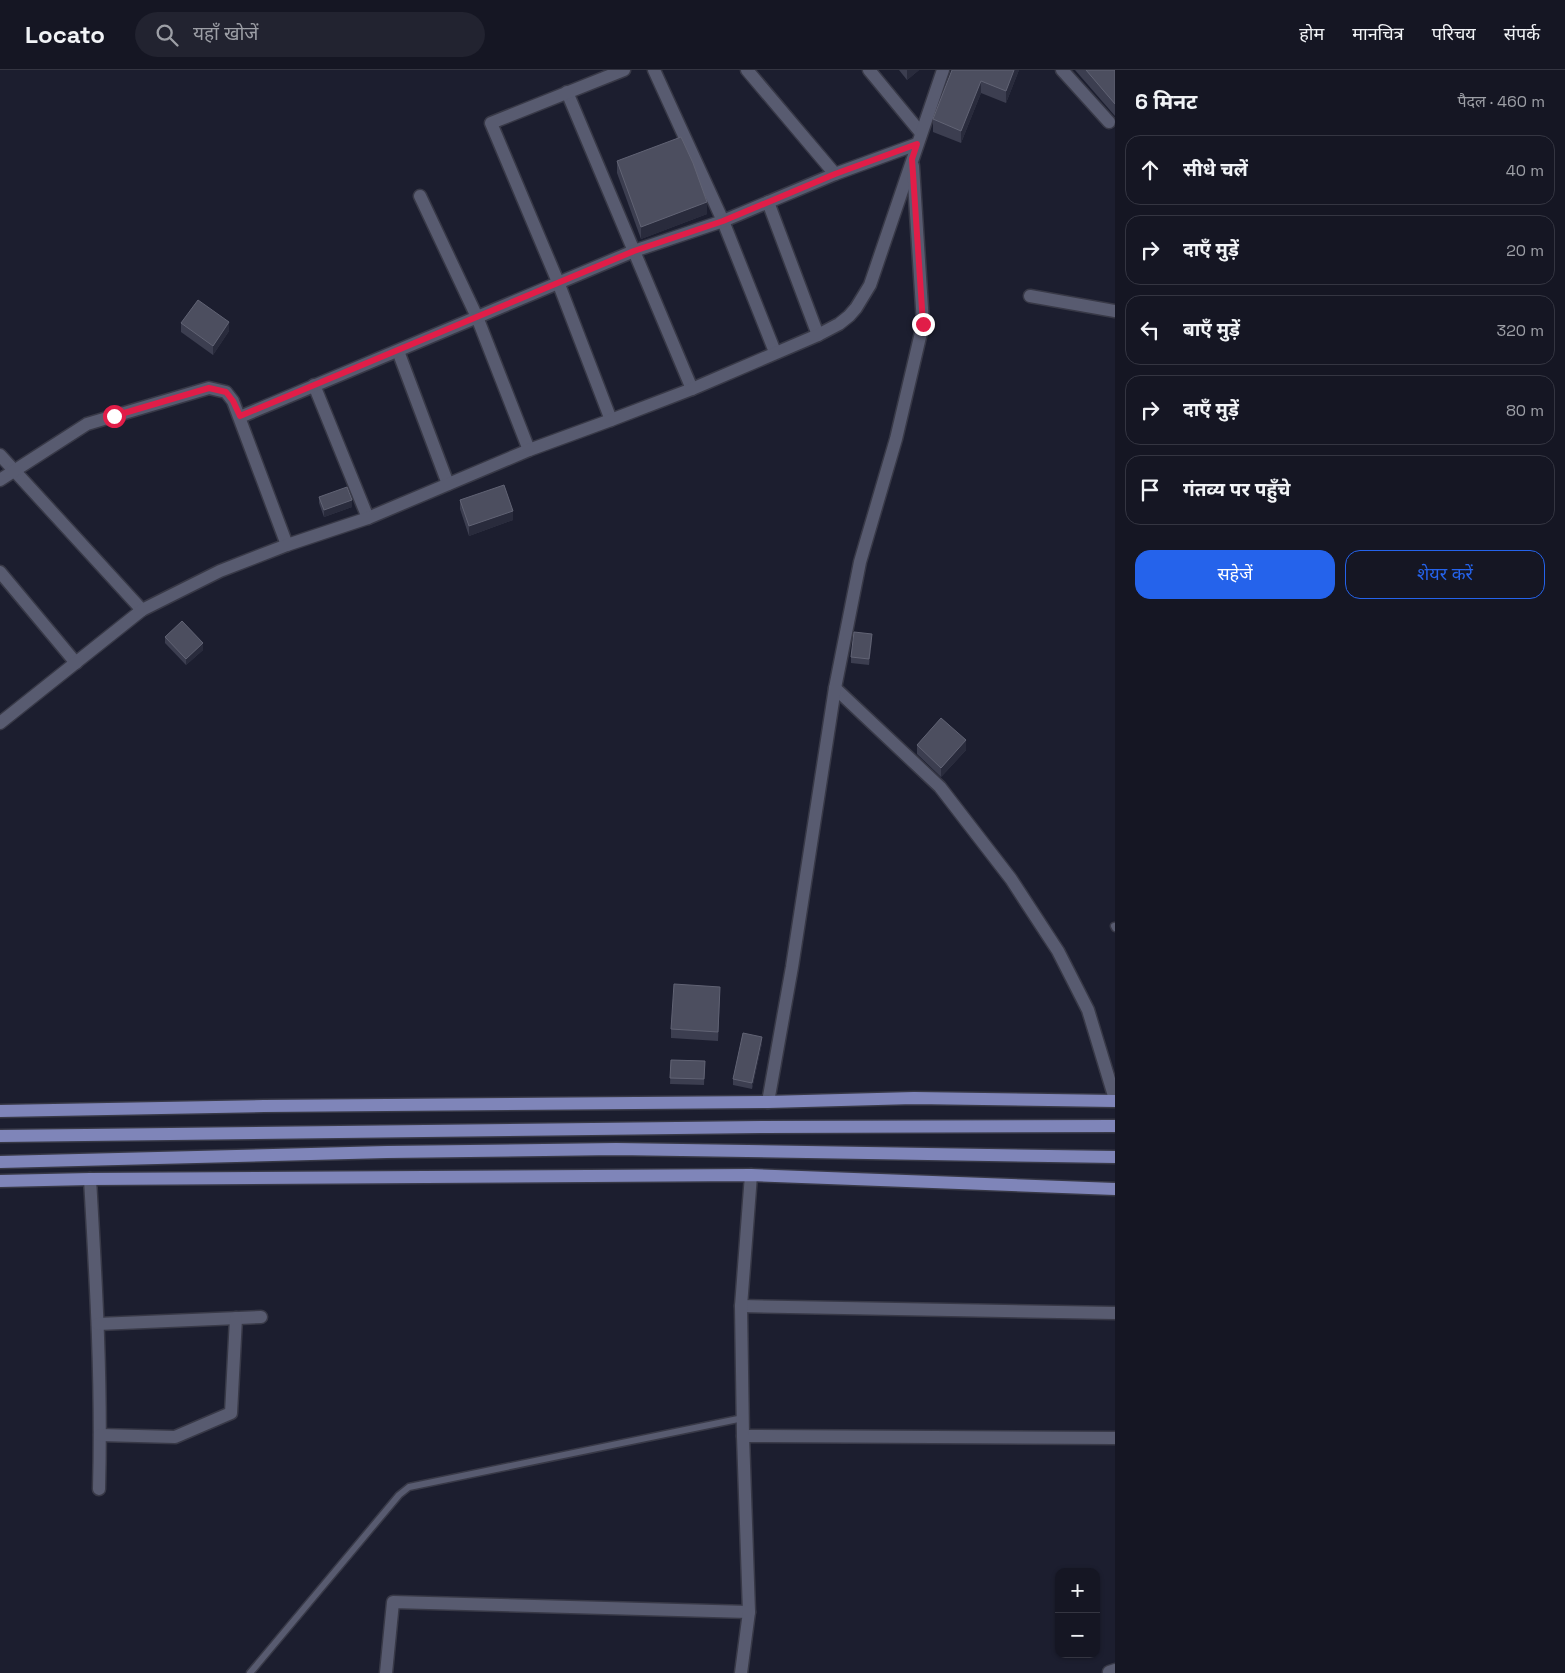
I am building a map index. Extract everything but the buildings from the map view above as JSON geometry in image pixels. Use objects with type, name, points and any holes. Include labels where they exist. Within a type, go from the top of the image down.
[{"type":"main road","points":[[0,1111],[264,1106],[768,1102],[914,1098],[1115,1100]]},
{"type":"main road","points":[[0,1136],[610,1128],[1115,1126]]},
{"type":"main road","points":[[0,1162],[387,1152],[616,1150],[1115,1156]]},
{"type":"main road","points":[[0,1181],[751,1175],[1115,1189]]},
{"type":"street","points":[[611,420],[558,282],[491,123],[624,70]]},
{"type":"street","points":[[654,70],[723,221],[775,352]]},
{"type":"street","points":[[748,70],[835,174]]},
{"type":"street","points":[[869,70],[919,138]]},
{"type":"street","points":[[2,718],[76,663],[142,610],[220,571],[286,545],[368,518],[528,450],[692,389],[818,335],[839,324],[849,316],[864,297],[870,285],[943,70]]},
{"type":"street","points":[[1062,70],[1109,122]]},
{"type":"street","points":[[567,92],[692,389]]},
{"type":"street","points":[[240,416],[558,282],[634,251],[723,221],[919,138]]},
{"type":"street","points":[[768,1102],[792,967],[835,688],[860,562],[896,439],[923,324],[912,159]]},
{"type":"street","points":[[420,196],[477,317],[528,450]]},
{"type":"street","points":[[768,202],[818,335]]},
{"type":"street","points":[[1030,296],[1115,311]]},
{"type":"street","points":[[398,351],[448,484]]},
{"type":"street","points":[[314,385],[368,518]]},
{"type":"street","points":[[0,480],[87,424],[209,388],[226,392],[233,401],[286,545]]},
{"type":"street","points":[[0,455],[142,610]]},
{"type":"street","points":[[0,572],[76,663]]},
{"type":"street","points":[[835,688],[940,787],[1011,880],[1058,951],[1088,1010],[1115,1100]]},
{"type":"street","points":[[741,1673],[749,1612],[741,1306],[751,1175]]},
{"type":"street","points":[[90,1179],[98,1324],[99,1489]]},
{"type":"street","points":[[741,1306],[1115,1313]]},
{"type":"street","points":[[98,1324],[261,1317]]},
{"type":"street","points":[[100,1435],[175,1437],[231,1414],[236,1318]]},
{"type":"street","points":[[743,1436],[1115,1438]]},
{"type":"street","points":[[386,1673],[393,1602],[749,1612]]},
{"type":"lane","points":[[250,1673],[399,1495],[409,1487],[743,1418]]},
{"type":"route","points":[[114,416],[209,388],[226,392],[233,401],[240,416],[634,251],[723,221],[835,174],[917,144],[912,159],[923,324]]}]
